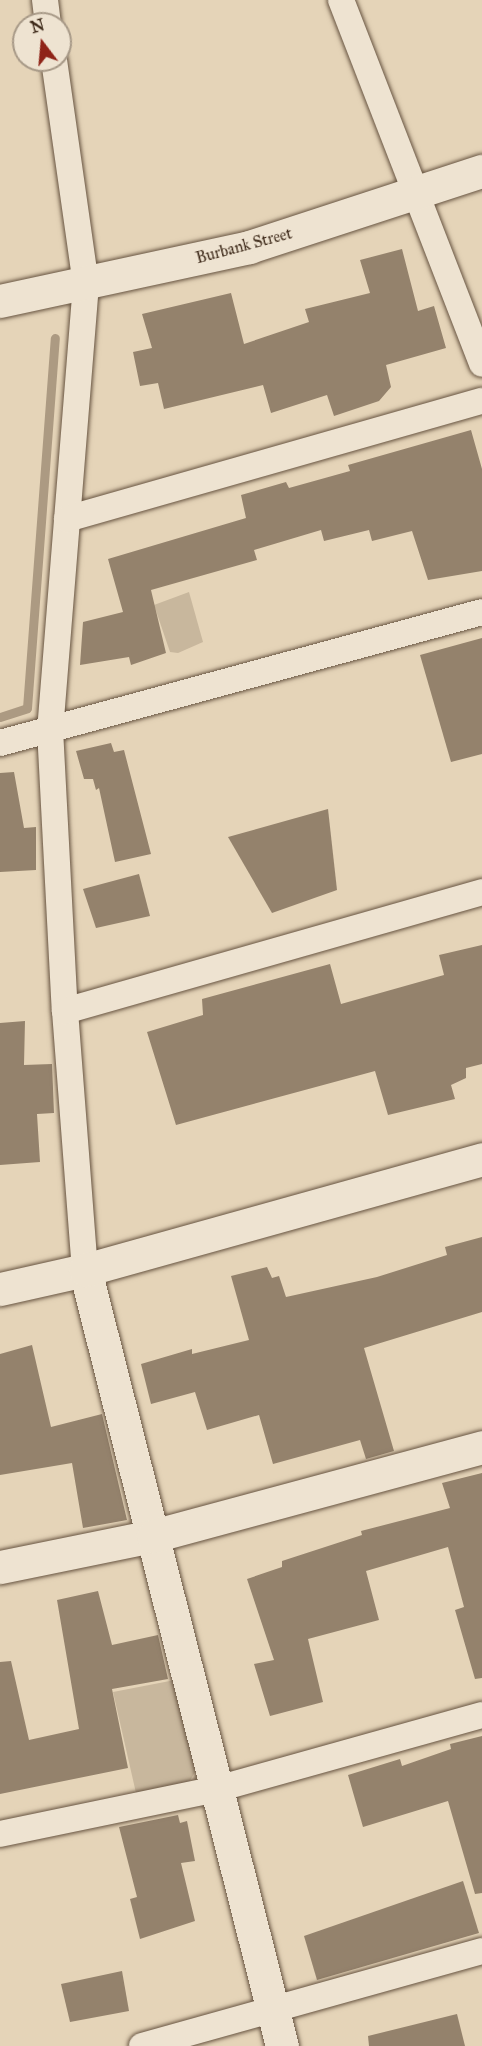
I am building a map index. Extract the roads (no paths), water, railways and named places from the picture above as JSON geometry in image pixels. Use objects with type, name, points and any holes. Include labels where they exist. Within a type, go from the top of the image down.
[{"type":"street","points":[[341,0],[482,364]]},
{"type":"street","points":[[56,72],[86,284],[50,729],[65,1011],[85,1270],[282,2046]]},
{"type":"street","name":"Burbank Street","points":[[0,301],[249,247],[482,171]]},
{"type":"street","points":[[67,519],[482,401]]},
{"type":"street","points":[[0,743],[482,612]]},
{"type":"street","points":[[65,1011],[482,892]]},
{"type":"street","points":[[0,1289],[85,1270],[482,1158]]},
{"type":"street","points":[[0,1567],[153,1536],[482,1448]]},
{"type":"street","points":[[0,1834],[217,1789],[482,1716]]},
{"type":"street","points":[[142,2046],[482,1951]]},
{"type":"waterway","points":[[0,717],[27,708],[55,338]]}]
